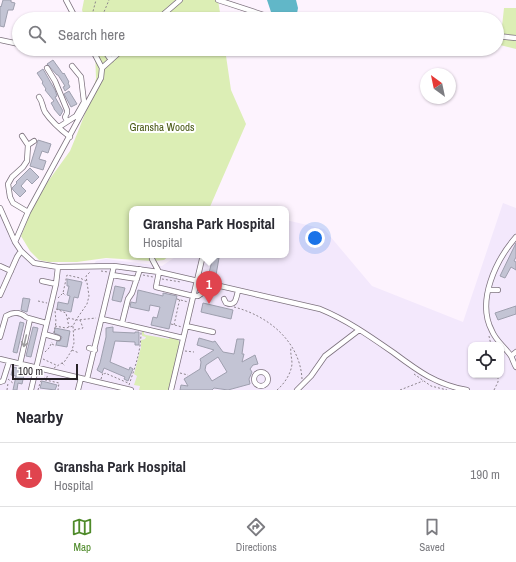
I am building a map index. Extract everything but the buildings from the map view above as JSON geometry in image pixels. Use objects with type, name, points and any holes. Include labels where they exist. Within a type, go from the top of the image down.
[{"type":"street","points":[[66,0],[72,12]]},
{"type":"street","points":[[166,12],[180,0]]},
{"type":"street","points":[[218,0],[255,12]]},
{"type":"street","points":[[504,37],[516,38]]},
{"type":"street","points":[[0,40],[12,43]]},
{"type":"street","points":[[15,242],[28,212],[101,78],[102,68],[96,56]]},
{"type":"street","points":[[108,56],[111,60]]},
{"type":"street","points":[[102,68],[115,56]]},
{"type":"street","points":[[59,127],[76,116],[84,102],[81,77],[72,66]]},
{"type":"street","points":[[47,68],[55,81],[66,110],[67,113],[65,117],[67,121]]},
{"type":"street","points":[[39,97],[46,113],[70,137]]},
{"type":"street","points":[[22,136],[28,145],[27,161],[12,177],[8,184],[10,197],[13,203],[28,212]]},
{"type":"street","points":[[28,145],[34,141]]},
{"type":"street","points":[[0,208],[15,242],[34,263],[58,267],[114,266],[159,272],[320,309],[338,316],[433,380],[452,387],[467,390]]},
{"type":"street","points":[[516,237],[496,268],[489,290],[486,311],[492,333],[510,356],[516,367]]},
{"type":"street","points":[[0,295],[17,257],[22,251]]},
{"type":"street","points":[[171,390],[202,258]]},
{"type":"street","points":[[152,259],[159,272],[156,287],[194,296],[201,294]]},
{"type":"street","points":[[0,266],[11,271]]},
{"type":"street","points":[[87,380],[114,266]]},
{"type":"street","points":[[31,390],[46,323],[53,302],[58,267]]},
{"type":"street","points":[[122,323],[128,299],[132,293],[140,269]]},
{"type":"street","points":[[113,274],[138,277]]},
{"type":"street","points":[[42,281],[56,284]]},
{"type":"street","points":[[489,290],[498,290]]},
{"type":"street","points":[[224,299],[226,303],[231,305],[236,300],[238,291]]},
{"type":"street","points":[[0,337],[5,318],[11,313],[22,314],[28,318],[46,323]]},
{"type":"street","points":[[20,364],[28,318]]},
{"type":"street","points":[[102,319],[183,338]]},
{"type":"street","points":[[186,327],[213,332]]},
{"type":"street","points":[[297,390],[325,356],[359,330]]},
{"type":"street","points":[[44,334],[55,337]]},
{"type":"street","points":[[89,348],[95,350]]},
{"type":"street","points":[[510,356],[516,352]]},
{"type":"street","points":[[0,359],[52,373],[100,382],[109,387],[129,390]]},
{"type":"street","points":[[0,382],[3,381],[9,362]]},
{"type":"street","points":[[78,390],[81,378]]},
{"type":"path","points":[[93,12],[96,0]]},
{"type":"path","points":[[104,12],[109,0]]},
{"type":"path","points":[[38,390],[41,379],[52,373],[57,365],[68,356],[72,350],[74,343],[74,326],[76,320],[87,304],[89,296],[86,276],[91,271]]},
{"type":"path","points":[[96,271],[113,274]]},
{"type":"path","points":[[38,301],[53,302],[63,292],[68,275],[80,278],[87,282]]},
{"type":"path","points":[[138,277],[158,278],[183,282]]},
{"type":"path","points":[[63,292],[66,296]]},
{"type":"path","points":[[174,325],[181,293]]},
{"type":"path","points":[[177,299],[192,303]]},
{"type":"path","points":[[231,305],[232,307],[248,311],[264,319],[282,334],[291,347],[295,349],[299,358],[303,384]]},
{"type":"path","points":[[44,354],[55,337],[55,309],[64,311],[68,318],[69,327]]},
{"type":"path","points":[[68,318],[76,320],[91,318],[102,319]]},
{"type":"path","points":[[74,330],[83,328],[80,319]]},
{"type":"path","points":[[171,324],[186,327]]},
{"type":"path","points":[[55,326],[66,328],[74,326]]},
{"type":"path","points":[[129,390],[129,384],[135,369],[141,346],[141,328]]},
{"type":"path","points":[[52,343],[56,346]]},
{"type":"path","points":[[277,390],[290,372],[292,364],[291,347]]},
{"type":"path","points":[[72,350],[79,353]]},
{"type":"path","points":[[180,350],[194,352]]},
{"type":"path","points":[[43,356],[44,360],[57,365]]},
{"type":"path","points":[[61,363],[66,366]]},
{"type":"path","points":[[175,372],[188,375]]},
{"type":"path","points":[[52,373],[53,382]]},
{"type":"path","points":[[100,382],[102,373],[105,373],[129,384]]},
{"type":"path","points":[[494,390],[498,382],[498,378]]},
{"type":"path","points":[[8,379],[14,384]]},
{"type":"path","points":[[41,379],[59,383],[58,390]]},
{"type":"path","points":[[400,390],[423,381]]},
{"type":"shaded area","points":[[503,203],[516,208],[516,390],[0,390],[0,213],[16,248],[32,264],[64,270],[91,269],[96,261],[106,259],[162,266],[174,258],[289,258],[289,221],[324,229],[372,286],[463,322]]},
{"type":"green space","points":[[84,0],[218,0],[220,12],[83,12]]},
{"type":"green space","points":[[504,8],[516,8],[516,49],[504,46]]},
{"type":"green space","name":"Gransha Woods","points":[[95,56],[226,56],[231,90],[246,124],[210,206],[129,206],[129,258],[166,258],[164,260],[153,261],[106,258],[77,262],[49,262],[39,260],[30,251],[21,236],[31,211],[44,187],[70,151],[88,106],[96,79]]},
{"type":"green space","points":[[142,331],[144,331],[144,334],[146,335],[169,339],[169,337],[179,341],[180,345],[169,390],[139,390],[140,386],[134,385],[137,376],[134,374],[141,347],[141,340],[145,339],[146,337],[142,336]]},
{"type":"water","points":[[267,0],[296,0],[297,12],[271,12]]},
{"type":"place","name":"Gransha Park Hospital","points":[[209,304]]}]
